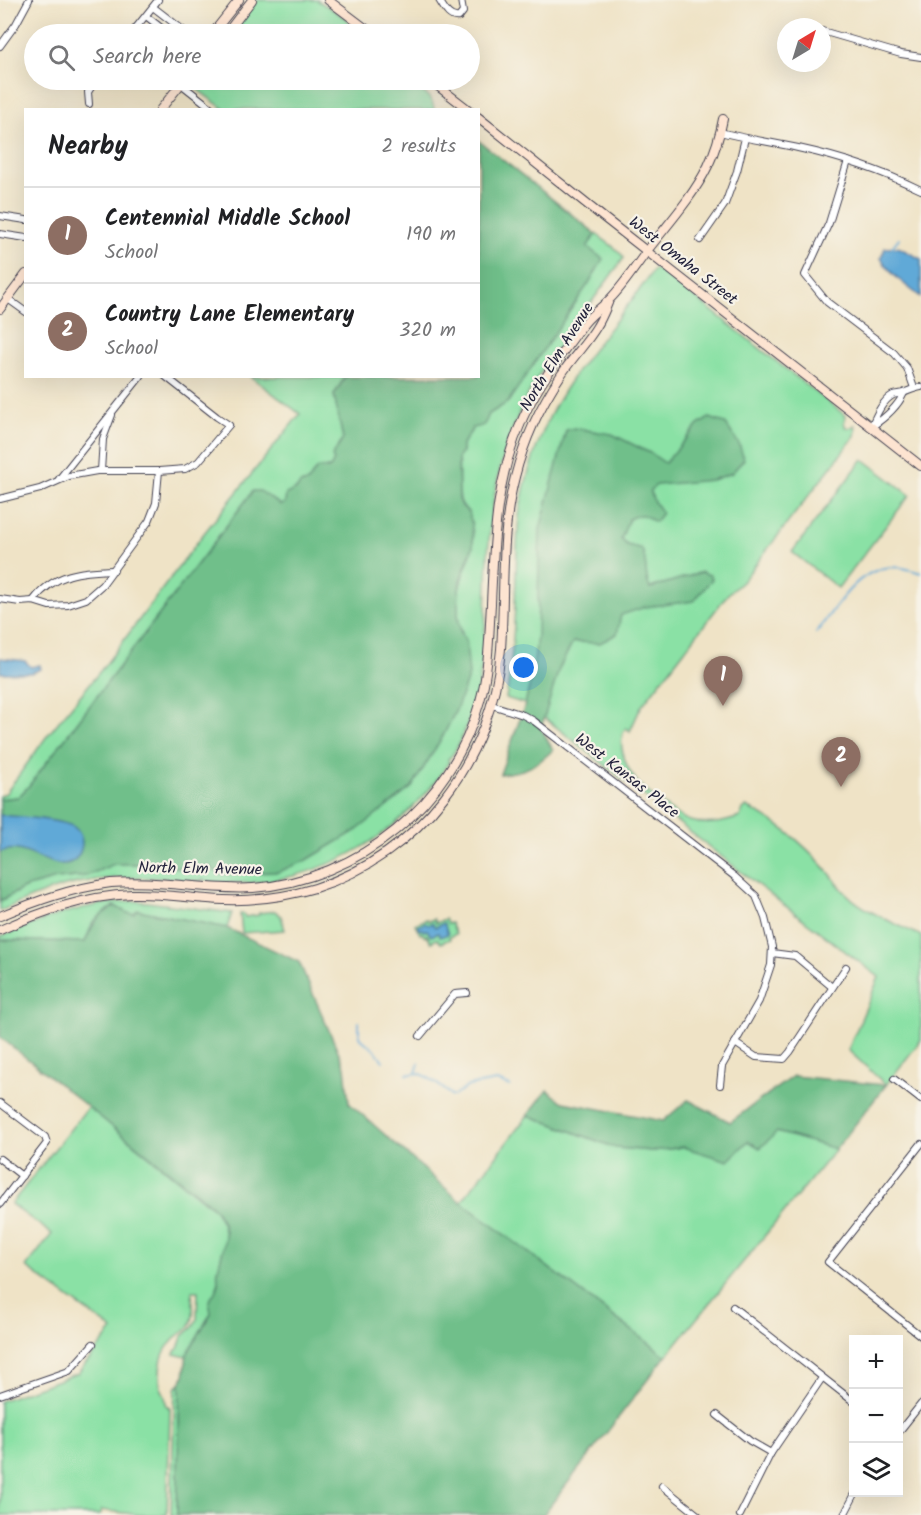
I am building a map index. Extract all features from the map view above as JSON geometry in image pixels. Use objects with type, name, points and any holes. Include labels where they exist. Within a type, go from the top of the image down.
[{"type":"main road","points":[[220,24],[239,0]]},
{"type":"main road","points":[[234,24],[252,0]]},
{"type":"main road","points":[[328,0],[359,24]]},
{"type":"main road","points":[[162,108],[176,90]]},
{"type":"main road","points":[[443,90],[466,108]]},
{"type":"main road","name":"West Omaha Street","points":[[480,119],[921,466]]},
{"type":"main road","points":[[610,299],[700,181],[711,161],[723,119]]},
{"type":"main road","points":[[0,309],[24,277]]},
{"type":"main road","name":"North Elm Avenue","points":[[0,916],[51,896],[94,885],[137,882],[253,888],[286,883],[336,868],[363,854],[399,829],[430,797],[451,768],[471,730],[480,702],[488,661],[495,521],[502,480],[523,418],[544,380],[589,317],[610,299]]},
{"type":"main road","name":"North Elm Avenue","points":[[0,930],[68,903],[110,896],[152,894],[242,900],[288,895],[350,874],[380,857],[406,838],[438,806],[463,771],[482,733],[492,705],[500,656],[507,519],[515,476],[525,444],[538,414],[560,376],[597,327],[610,299]]},
{"type":"main road","points":[[480,702],[492,705]]},
{"type":"main road","points":[[399,829],[406,838]]},
{"type":"main road","points":[[286,883],[288,895]]},
{"type":"street","points":[[0,46],[16,24],[29,0]]},
{"type":"street","points":[[139,24],[158,0]]},
{"type":"street","points":[[439,0],[447,13],[452,18],[456,18],[463,12],[461,0]]},
{"type":"street","points":[[153,7],[175,24]]},
{"type":"street","points":[[146,16],[156,24]]},
{"type":"street","points":[[831,34],[901,54],[921,57]]},
{"type":"street","points":[[89,90],[89,104]]},
{"type":"street","points":[[191,90],[212,108]]},
{"type":"street","points":[[720,132],[799,148],[848,161],[901,180],[921,190]]},
{"type":"street","points":[[700,240],[725,204],[737,171],[745,138]]},
{"type":"street","points":[[848,161],[829,223],[805,275],[827,302],[894,353],[907,368],[917,388],[893,395],[888,399],[871,427]]},
{"type":"street","points":[[0,216],[24,220]]},
{"type":"street","points":[[0,234],[24,238]]},
{"type":"street","points":[[8,299],[24,311]]},
{"type":"street","points":[[57,482],[139,378]]},
{"type":"street","points":[[0,499],[40,489],[69,476],[101,471],[177,471],[193,465],[203,457],[229,425],[168,378]]},
{"type":"street","points":[[871,427],[886,417],[904,393]]},
{"type":"street","points":[[101,471],[103,439],[114,409]]},
{"type":"street","points":[[0,599],[33,601],[49,606],[68,605],[86,599],[102,585],[149,521],[156,503],[159,471]]},
{"type":"street","points":[[33,601],[41,590],[55,581],[83,571],[114,570]]},
{"type":"street","name":"West Kansas Place","points":[[492,705],[534,721],[740,881],[756,896],[770,934],[772,953]]},
{"type":"street","points":[[720,1085],[722,1066],[759,1001],[771,965],[772,953],[795,956],[832,987]]},
{"type":"street","points":[[735,1043],[756,1057],[784,1059],[846,967]]},
{"type":"street","points":[[420,1036],[455,994],[467,993]]},
{"type":"street","points":[[894,1079],[921,1100]]},
{"type":"street","points":[[0,1103],[45,1137],[47,1143],[0,1204]]},
{"type":"street","points":[[921,1144],[828,1262],[921,1336]]},
{"type":"street","points":[[0,1160],[22,1176]]},
{"type":"street","points":[[733,1307],[849,1398]]},
{"type":"street","points":[[0,1395],[69,1371],[93,1344]]},
{"type":"street","points":[[740,1515],[771,1453],[822,1378]]},
{"type":"street","points":[[903,1427],[921,1404]]},
{"type":"street","points":[[717,1414],[750,1441],[771,1453]]},
{"type":"street","points":[[662,1486],[698,1515]]},
{"type":"street","points":[[844,1515],[853,1497]]},
{"type":"green space","points":[[257,0],[317,0],[346,18],[350,24],[238,24]]},
{"type":"green space","points":[[198,90],[421,90],[432,101],[434,108],[223,108]]},
{"type":"green space","points":[[480,142],[596,234],[587,247],[603,259],[591,280],[508,402],[489,414],[482,426],[473,428],[462,445],[462,452],[458,457],[459,499],[469,513],[472,524],[473,546],[460,581],[458,601],[458,618],[461,633],[466,642],[469,675],[444,734],[412,787],[357,830],[307,860],[278,872],[220,874],[209,867],[197,870],[152,864],[114,864],[86,876],[56,879],[24,888],[0,901],[0,799],[18,797],[28,787],[253,491],[260,491],[281,505],[285,503],[286,494],[297,489],[300,484],[308,482],[318,468],[331,467],[334,460],[332,456],[343,439],[334,395],[344,378],[480,378]]},
{"type":"green space","points":[[596,234],[624,258],[541,372],[509,438],[498,478],[491,519],[484,640],[478,689],[462,737],[435,783],[401,819],[382,834],[340,859],[317,869],[268,881],[242,883],[216,883],[202,879],[202,881],[150,878],[116,878],[82,882],[56,888],[0,911],[0,901],[24,888],[56,879],[86,876],[114,864],[152,864],[197,870],[307,860],[357,830],[412,787],[456,710],[466,642],[458,615],[458,597],[472,550],[473,532],[470,518],[460,499],[458,457],[462,452],[462,445],[473,428],[508,402],[537,357],[587,247]]},
{"type":"green space","points":[[654,269],[660,270],[846,416],[844,423],[846,427],[850,428],[855,425],[856,430],[855,436],[742,582],[728,594],[641,707],[630,731],[626,728],[624,730],[622,749],[624,757],[630,772],[639,784],[676,814],[690,821],[709,824],[740,817],[746,807],[779,826],[800,843],[855,901],[921,936],[921,1040],[886,1085],[848,1050],[879,977],[528,705],[506,698],[513,637],[519,516],[533,458],[554,408],[567,387]]},
{"type":"green space","points":[[252,378],[344,378],[334,395],[343,439],[333,456],[333,465],[316,470],[309,481],[302,483],[289,494],[285,503],[281,505],[253,491],[28,787],[18,797],[0,799],[47,736],[106,664],[205,532],[300,414]]},
{"type":"green space","points":[[709,418],[725,423],[739,444],[744,459],[732,473],[712,480],[657,485],[650,490],[654,502],[662,513],[655,522],[643,515],[629,519],[621,539],[627,545],[642,549],[650,588],[702,572],[710,575],[712,579],[694,601],[645,607],[621,615],[617,634],[600,643],[573,642],[559,669],[541,728],[553,750],[529,768],[500,774],[524,708],[533,671],[537,635],[540,529],[566,430],[574,428],[612,434],[665,463],[698,425]]},
{"type":"green space","points":[[863,459],[910,495],[838,588],[792,552]]},
{"type":"green space","points":[[132,901],[232,913],[227,928],[138,910],[134,914],[127,913],[115,906],[93,922],[85,942],[0,940],[0,937],[64,913],[114,902]]},
{"type":"green space","points":[[115,906],[127,913],[134,914],[138,910],[227,928],[299,962],[345,1067],[349,1103],[461,1202],[666,1356],[543,1515],[177,1515],[180,1383],[184,1376],[187,1354],[211,1313],[209,1301],[217,1286],[225,1236],[222,1221],[211,1205],[0,1037],[0,940],[85,942],[96,921]]},
{"type":"green space","points":[[275,911],[281,916],[285,930],[242,933],[240,914],[244,914],[245,917]]},
{"type":"green space","points":[[427,919],[428,921],[434,919],[436,923],[445,919],[448,924],[451,923],[456,934],[441,943],[437,939],[431,942],[427,935],[420,934],[415,924]]},
{"type":"green space","points":[[793,1076],[886,1085],[836,1149],[777,1132],[760,1148],[748,1141],[728,1161],[683,1147],[653,1151],[616,1148],[528,1115],[547,1090],[563,1102],[663,1121],[688,1100],[730,1122]]},
{"type":"green space","points":[[88,1107],[215,1210],[222,1223],[226,1239],[218,1271],[218,1284],[211,1313],[186,1357],[174,1354],[182,1337],[193,1327],[197,1319],[198,1291],[192,1291],[193,1316],[190,1325],[168,1346],[162,1361],[160,1385],[166,1405],[170,1409],[167,1515],[140,1515],[101,1510],[100,1515],[0,1515],[0,1401],[78,1373],[113,1330],[26,1267],[52,1234],[11,1204]]},
{"type":"green space","points":[[528,1115],[616,1148],[653,1151],[683,1147],[728,1160],[749,1140],[776,1132],[836,1149],[666,1356],[461,1202]]},
{"type":"green space","points":[[180,1383],[177,1515],[171,1515],[175,1389]]},
{"type":"water","points":[[898,247],[921,259],[921,297],[894,275],[881,258],[885,248]]},
{"type":"water","points":[[0,658],[25,661],[31,667],[40,665],[41,669],[31,673],[0,673]]},
{"type":"water","points":[[0,815],[49,820],[74,827],[81,838],[80,853],[72,862],[58,864],[18,850],[0,852]]},
{"type":"water","points":[[425,923],[428,925],[432,923],[435,927],[444,923],[448,934],[440,937],[438,933],[431,936],[427,930],[420,930],[418,926]]},
{"type":"waterway","points":[[892,247],[899,238]]},
{"type":"waterway","points":[[816,633],[848,591],[869,574],[893,567],[921,573]]},
{"type":"waterway","points":[[359,1022],[359,1037],[376,1051],[383,1061]]},
{"type":"waterway","points":[[416,1073],[419,1063]]},
{"type":"waterway","points":[[407,1074],[424,1075],[453,1096],[468,1086],[497,1081],[510,1086]]},
{"type":"place","name":"Centennial Middle School","points":[[723,706]]},
{"type":"place","name":"Country Lane Elementary","points":[[841,787]]}]
